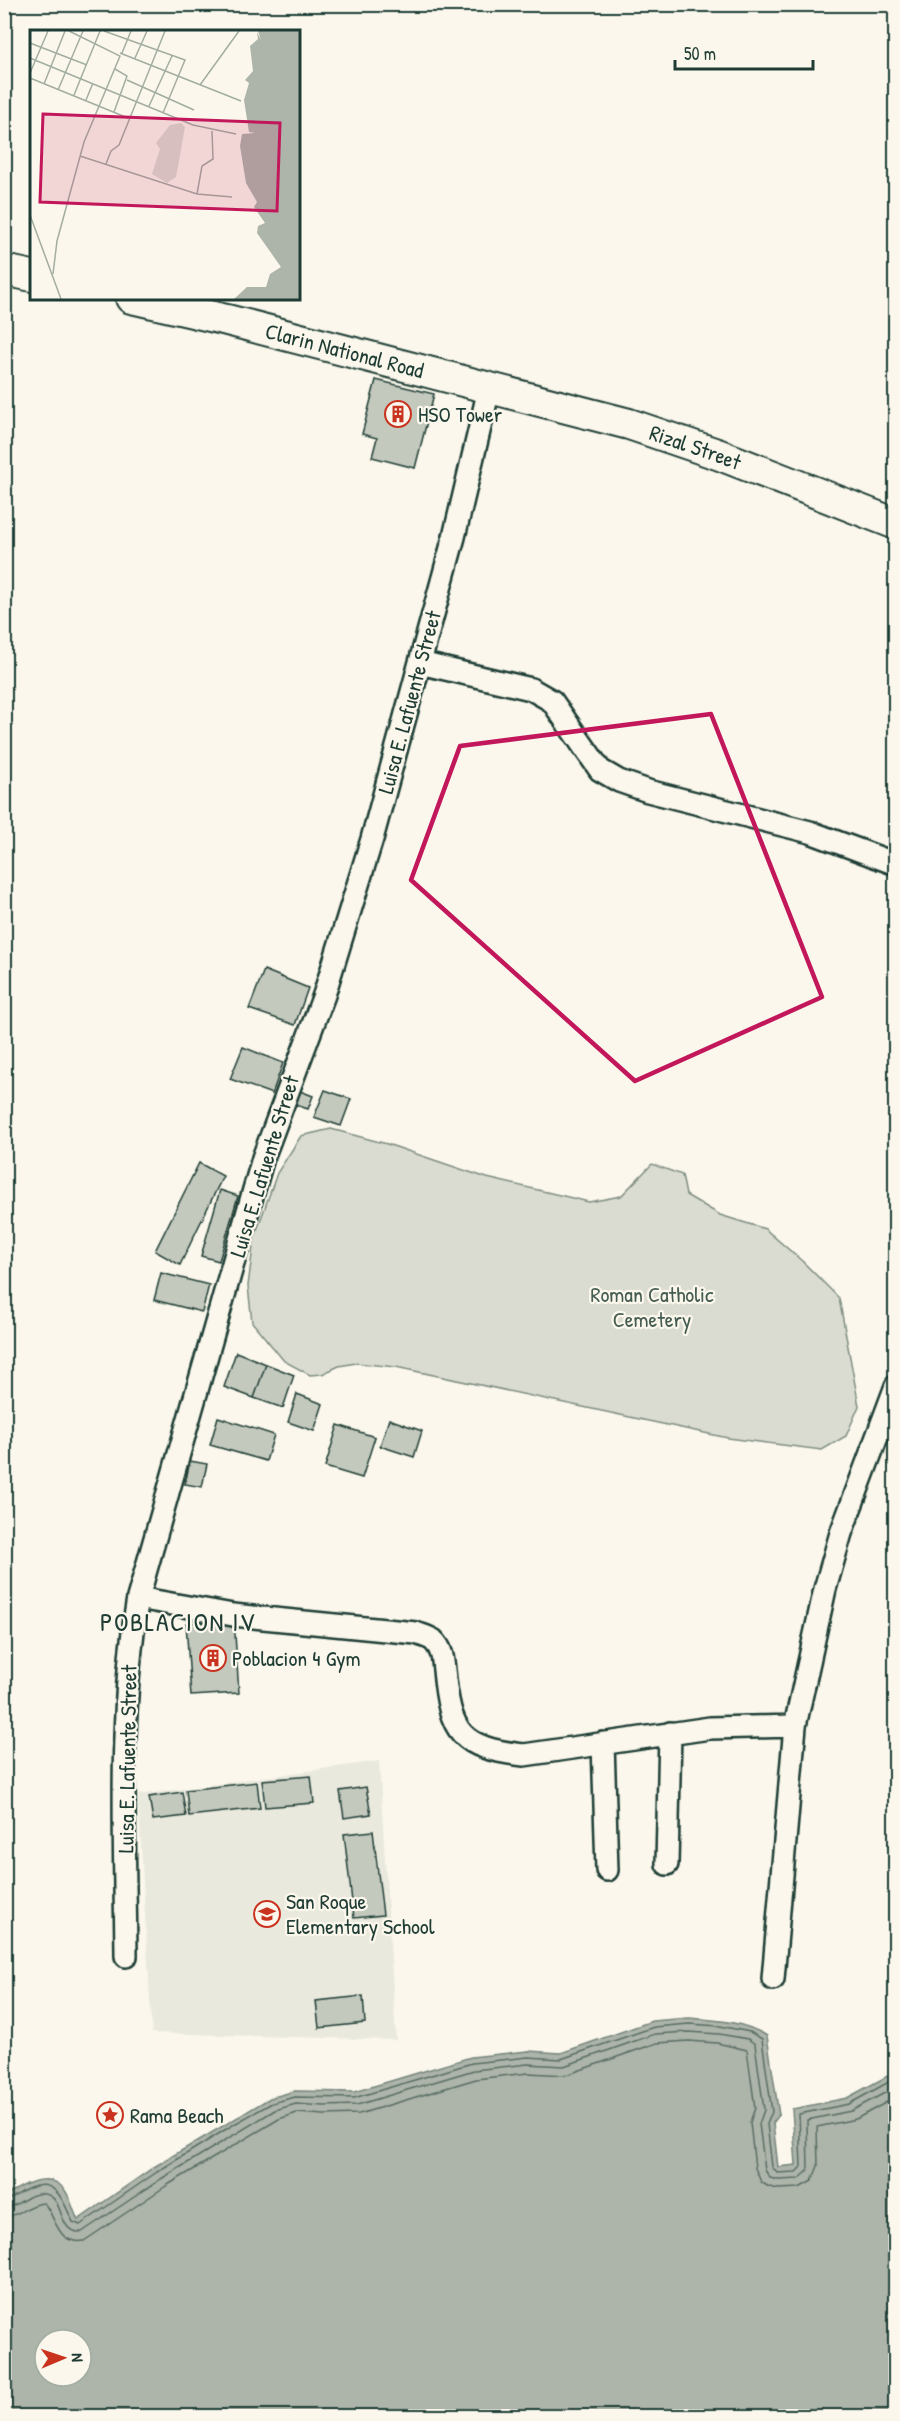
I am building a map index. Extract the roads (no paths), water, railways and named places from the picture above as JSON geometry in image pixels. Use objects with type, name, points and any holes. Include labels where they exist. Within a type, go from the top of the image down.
[{"type":"main road","points":[[4,270],[30,276]]},
{"type":"main road","name":"Clarin National Road","points":[[140,300],[227,320],[489,389]]},
{"type":"main road","name":"Rizal Street","points":[[489,389],[629,424],[674,438],[896,524]]},
{"type":"street","name":"Luisa E. Lafuente Street","points":[[126,1956],[126,1697],[129,1649],[138,1598],[263,1158],[324,995],[372,839],[454,537],[489,389]]},
{"type":"street","points":[[420,663],[531,689],[552,701],[600,770],[619,782],[810,832],[894,860]]},
{"type":"street","points":[[773,1979],[795,1726],[825,1589],[841,1533],[896,1386]]},
{"type":"street","points":[[138,1598],[233,1616],[416,1633],[433,1640],[443,1654],[450,1715],[460,1734],[478,1746],[501,1752],[524,1755],[710,1728],[795,1726]]},
{"type":"street","points":[[667,1864],[670,1733]]},
{"type":"street","points":[[603,1743],[607,1870]]},
{"type":"water","points":[[689,2018],[739,2024],[758,2031],[767,2036],[779,2115],[773,2123],[778,2167],[796,2165],[792,2109],[847,2098],[895,2072],[895,2416],[5,2416],[5,2196],[11,2192],[34,2181],[50,2180],[58,2183],[64,2189],[78,2220],[154,2167],[270,2098],[295,2091],[354,2092],[471,2057],[528,2051],[561,2053],[652,2021]]},
{"type":"place","name":"HSO Tower","points":[[398,414]]},
{"type":"place","name":"Poblacion 4 Gym","points":[[213,1658]]},
{"type":"place","name":"San Roque Elementary School","points":[[267,1914]]},
{"type":"place","name":"Rama Beach","points":[[110,2115]]},
{"type":"district","name":"POBLACION IV","points":[[178,1622]]},
{"type":"park label","name":"Roman Catholic Cemetery","points":[[652,1306]]}]
